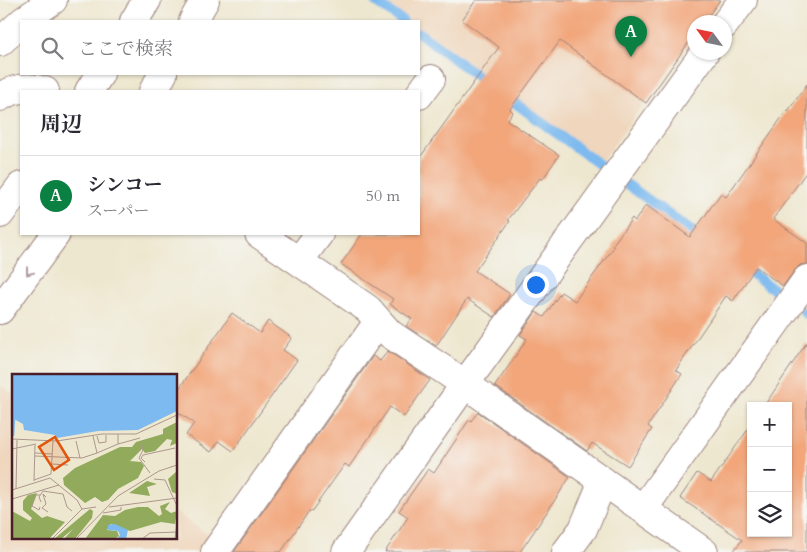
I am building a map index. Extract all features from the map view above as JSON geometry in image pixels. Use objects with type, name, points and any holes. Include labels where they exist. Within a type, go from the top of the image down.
[{"type":"main road","points":[[25,20],[53,0]]},
{"type":"main road","points":[[135,20],[146,0]]},
{"type":"main road","points":[[194,20],[205,0]]},
{"type":"main road","points":[[731,15],[742,0]]},
{"type":"main road","points":[[0,42],[20,24]]},
{"type":"main road","points":[[346,552],[464,384],[698,60]]},
{"type":"main road","points":[[90,90],[99,75]]},
{"type":"main road","points":[[154,90],[162,75]]},
{"type":"main road","points":[[0,97],[18,89],[30,88],[40,90]]},
{"type":"main road","points":[[0,214],[20,187]]},
{"type":"main road","points":[[0,310],[55,235]]},
{"type":"main road","points":[[260,235],[368,309],[390,334],[704,552]]},
{"type":"main road","points":[[299,261],[318,235]]},
{"type":"main road","points":[[644,509],[807,279]]},
{"type":"main road","points":[[215,552],[378,322]]},
{"type":"main road","points":[[566,552],[583,529],[603,481]]},
{"type":"shaded area","points":[[382,0],[721,0],[709,15],[687,15],[687,45],[601,162],[420,28],[420,20],[410,20]]},
{"type":"shaded area","points":[[1,386],[12,394],[12,540],[178,540],[178,513],[212,538],[202,552],[0,552]]},
{"type":"building","points":[[476,0],[720,0],[709,15],[687,15],[687,45],[646,103],[560,41],[510,109],[513,112],[507,120],[559,155],[542,180],[540,178],[508,220],[510,221],[475,271],[510,294],[494,317],[467,299],[436,346],[406,326],[412,319],[390,304],[393,299],[341,264],[361,235],[420,235],[420,158],[499,47],[462,20]]},
{"type":"building","points":[[807,84],[807,171],[773,219],[807,243],[807,264],[800,265],[783,286],[756,267],[733,301],[726,296],[676,370],[682,374],[648,426],[652,429],[628,466],[592,443],[587,451],[495,386],[527,339],[520,335],[536,312],[544,317],[561,292],[575,301],[614,247],[612,246],[632,218],[635,221],[646,205],[690,237],[721,193],[726,197]]},
{"type":"building","points":[[232,313],[260,333],[268,321],[292,338],[283,350],[297,360],[233,451],[219,441],[211,452],[186,435],[194,423],[178,412],[178,390]]},
{"type":"building","points":[[807,342],[807,552],[733,552],[742,540],[680,498],[697,473],[711,482],[747,431],[747,537],[792,537],[792,402],[767,402]]},
{"type":"building","points":[[388,351],[430,380],[404,417],[390,407],[349,467],[345,464],[281,552],[234,552],[373,356],[380,361]]},
{"type":"building","points":[[478,412],[570,477],[543,518],[520,552],[385,552],[408,517],[399,511],[428,469],[434,473],[469,420],[471,421]]},
{"type":"waterway","points":[[373,0],[402,20]]},
{"type":"waterway","points":[[420,34],[488,84]]},
{"type":"waterway","points":[[504,95],[600,165]]},
{"type":"waterway","points":[[628,185],[704,240]]},
{"type":"waterway","points":[[741,266],[776,291]]},
{"type":"place","name":"シンコー","points":[[631,57]]}]
